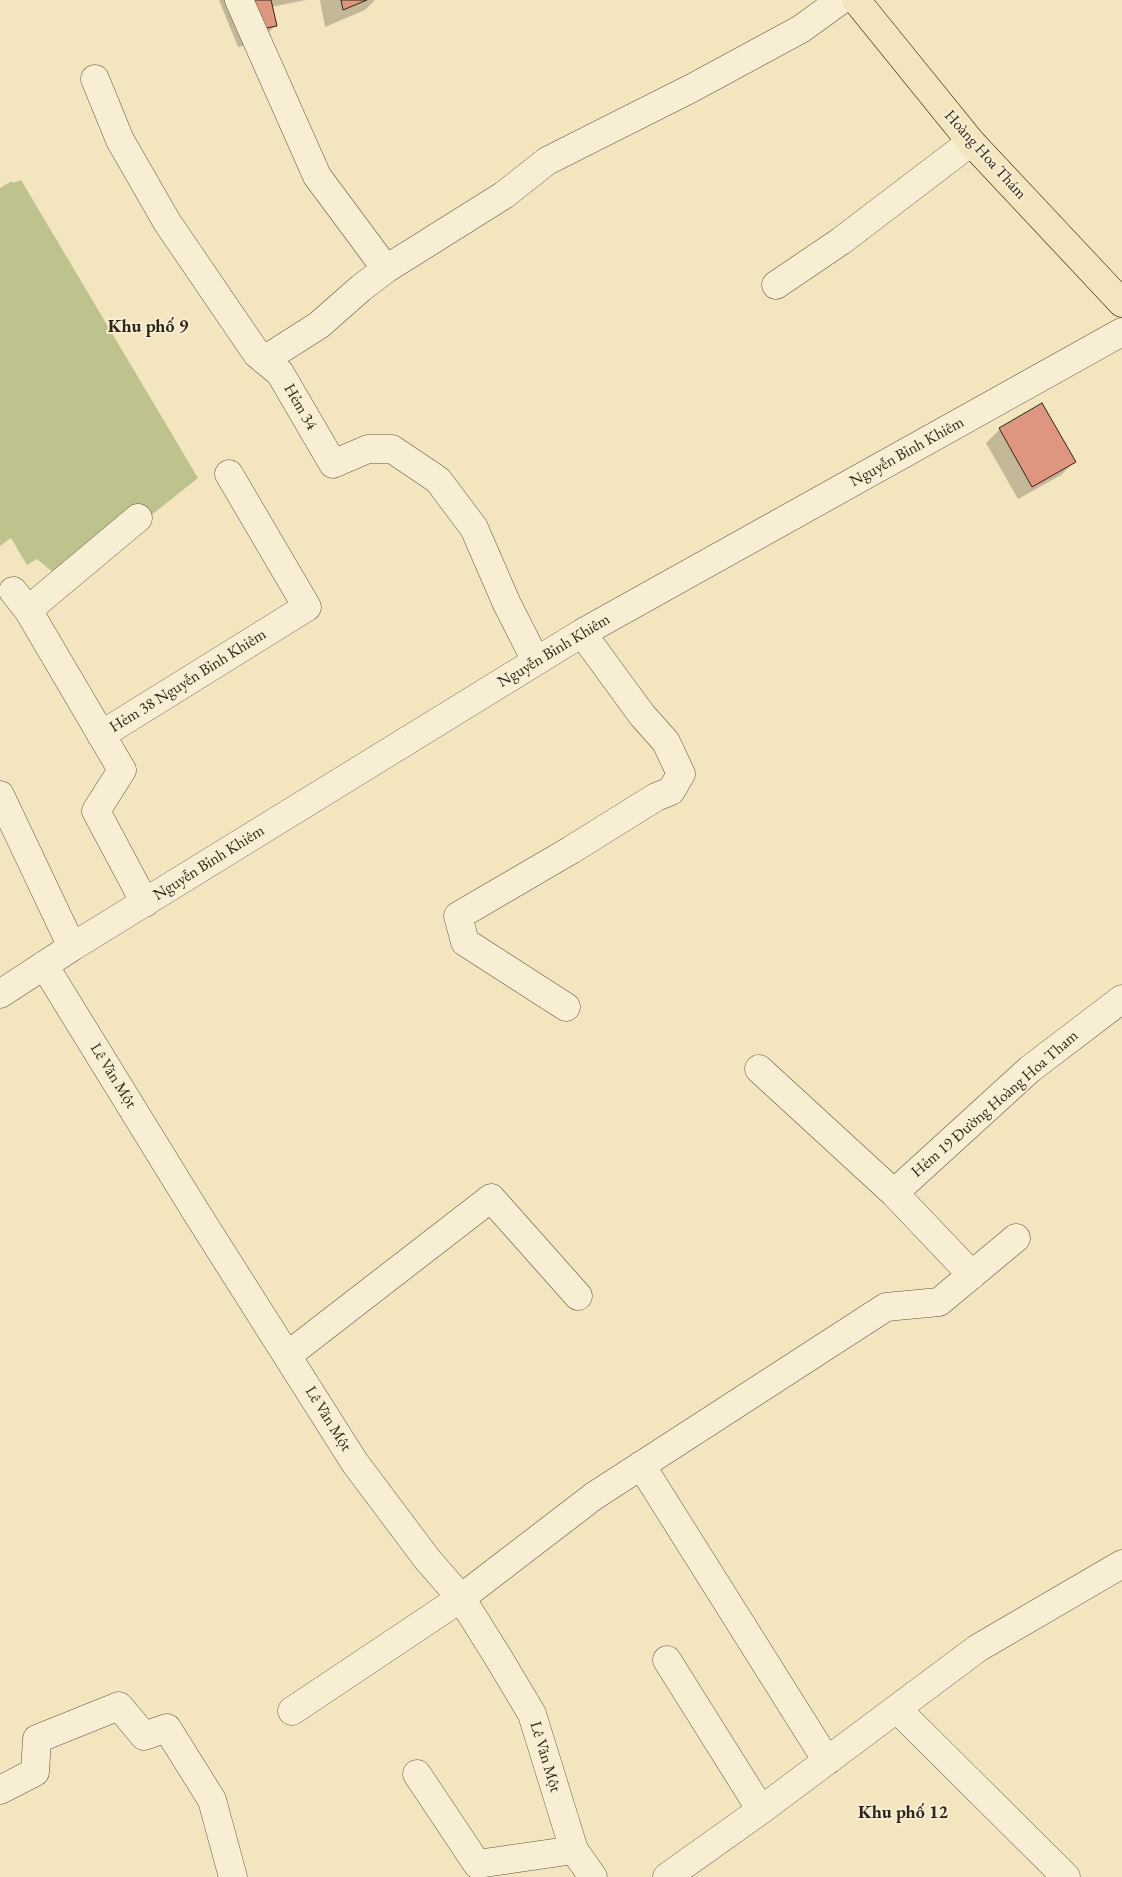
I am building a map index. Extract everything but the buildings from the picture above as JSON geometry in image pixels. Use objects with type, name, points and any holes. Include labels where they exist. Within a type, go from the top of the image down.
[{"type":"main road","name":"Hoàng Hoa Thám","points":[[856,0],[971,142],[1122,303]]},
{"type":"street","points":[[239,0],[317,176],[386,269]]},
{"type":"street","points":[[264,360],[319,325],[386,269],[504,195],[546,162],[692,88],[802,28],[841,0]]},
{"type":"street","name":"Hẻm 34","points":[[95,79],[120,140],[167,222],[257,354],[280,373],[333,464],[368,449],[392,450],[438,480],[474,528],[507,604],[536,661]]},
{"type":"street","points":[[776,285],[842,241],[971,142]]},
{"type":"street","name":"Nguyễn Bỉnh Khiêm","points":[[0,994],[72,947],[582,633],[1122,332]]},
{"type":"street","name":"Hẻm 38 Nguyễn Bỉnh Khiêm","points":[[144,903],[96,811],[122,770],[101,735],[307,606],[229,474]]},
{"type":"street","points":[[101,735],[20,600],[138,518]]},
{"type":"street","points":[[566,1007],[465,942],[458,916],[571,850],[656,797],[671,791],[681,774],[666,742],[642,715],[582,633]]},
{"type":"street","points":[[0,795],[72,947]]},
{"type":"street","name":"Lê Văn Một","points":[[44,965],[196,1212],[355,1463],[426,1559],[461,1598],[532,1714],[574,1850],[593,1877]]},
{"type":"street","name":"Hẻm 19 Đường Hoàng Hoa Tham","points":[[894,1193],[1030,1069],[1122,999]]},
{"type":"street","points":[[759,1068],[894,1193],[972,1275]]},
{"type":"street","points":[[288,1355],[491,1198],[578,1296]]},
{"type":"street","points":[[292,1711],[461,1598],[594,1496],[641,1465],[886,1307],[939,1302],[1016,1238]]},
{"type":"street","points":[[641,1465],[827,1761]]},
{"type":"street","points":[[666,1877],[761,1810],[978,1648],[1122,1564]]},
{"type":"street","points":[[667,1660],[761,1810]]},
{"type":"street","points":[[0,1790],[34,1772],[37,1739],[119,1706],[144,1736],[167,1728],[212,1800],[233,1877]]},
{"type":"street","points":[[897,1709],[1066,1877]]},
{"type":"street","points":[[417,1774],[476,1864],[574,1850]]},
{"type":"green space","points":[[21,180],[198,478],[66,583],[37,559],[27,565],[11,538],[0,546],[0,188],[12,181],[13,183]]},
{"type":"district","name":"Khu phố 9","points":[[148,327]]},
{"type":"district","name":"Khu phố 12","points":[[903,1813]]}]
